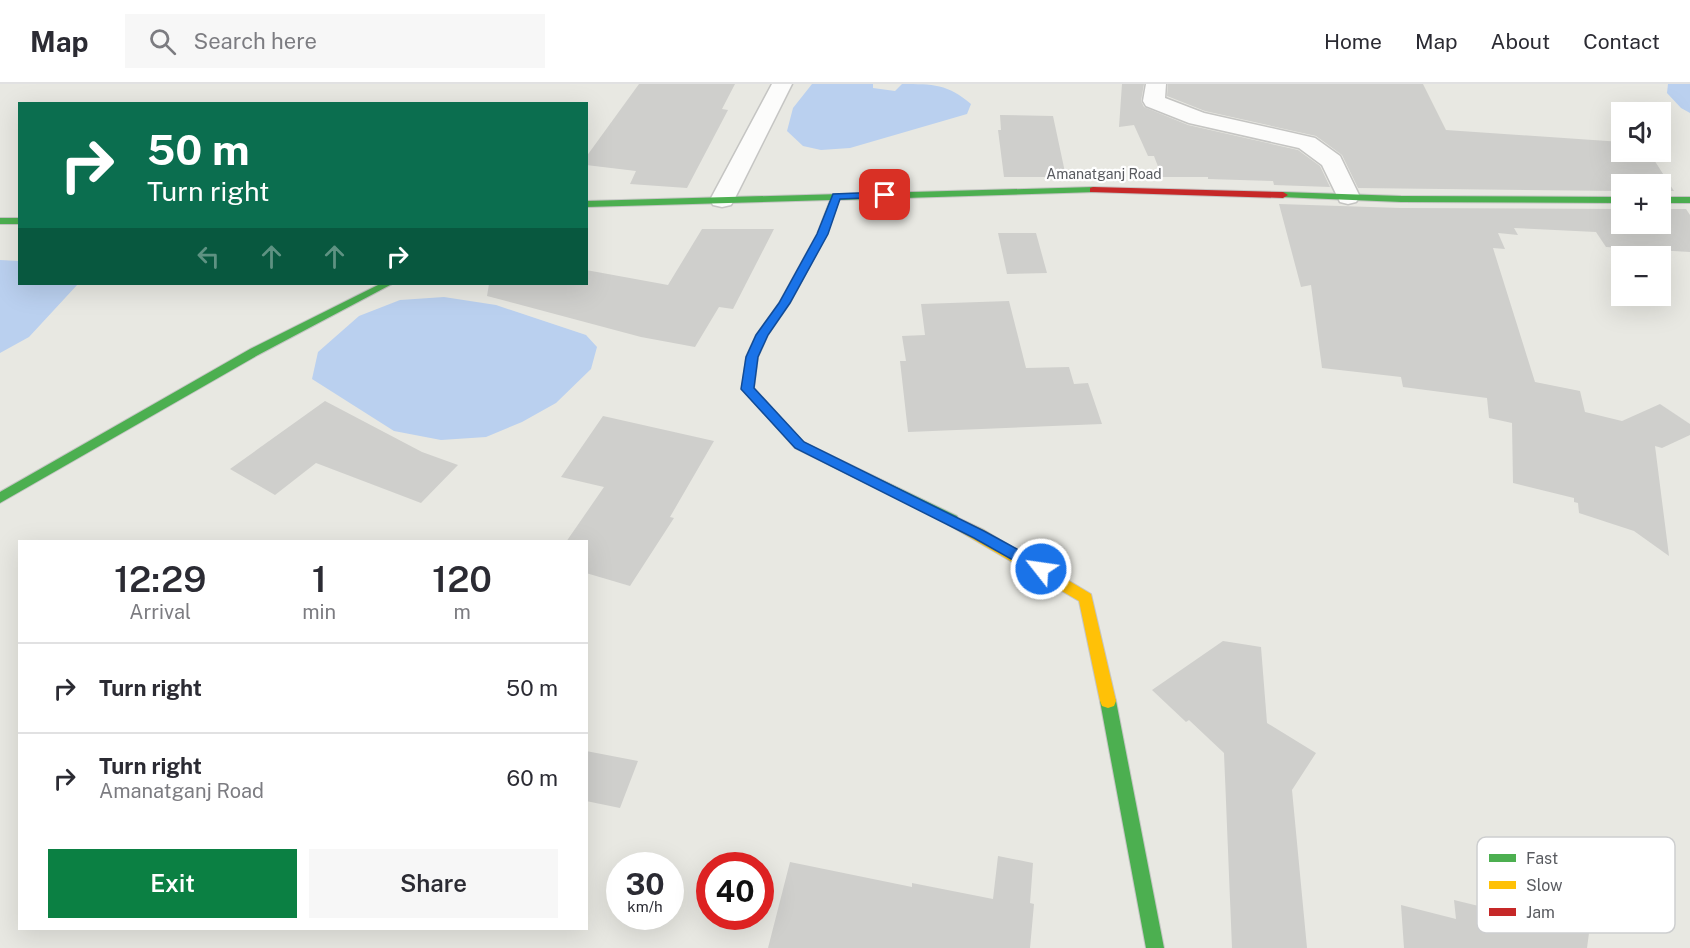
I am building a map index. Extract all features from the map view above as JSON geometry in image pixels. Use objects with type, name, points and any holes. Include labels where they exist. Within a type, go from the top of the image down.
[{"type":"street","points":[[722,200],[782,84]]},
{"type":"street","points":[[1156,84],[1154,101],[1197,118],[1307,143],[1332,161],[1348,196]]},
{"type":"street","name":"Amanatganj Road","points":[[588,204],[1120,189],[1348,196],[1611,200]]},
{"type":"street","points":[[836,196],[822,234],[784,303],[762,335],[752,357],[747,389],[799,445],[979,534],[1086,598],[1155,948]]},
{"type":"street","points":[[1671,200],[1690,200]]},
{"type":"street","points":[[0,221],[18,220]]},
{"type":"street","points":[[0,498],[254,352],[385,285]]},
{"type":"water","points":[[812,84],[873,84],[873,88],[895,91],[902,84],[940,86],[955,92],[971,104],[967,114],[850,148],[821,150],[803,146],[787,131],[793,108]]},
{"type":"water","points":[[1668,84],[1690,84],[1690,113],[1681,108],[1667,93]]},
{"type":"water","points":[[0,260],[18,261],[18,285],[77,285],[29,337],[0,353]]},
{"type":"water","points":[[444,297],[496,305],[586,335],[597,347],[591,369],[556,403],[522,422],[486,437],[441,440],[394,431],[312,379],[318,352],[359,316],[400,300]]},
{"type":"building","points":[[639,84],[735,84],[722,109],[728,110],[687,188],[630,184],[636,171],[588,165],[588,154]]},
{"type":"building","points":[[1122,84],[1144,84],[1141,101],[1144,107],[1188,125],[1298,150],[1320,166],[1330,187],[1274,185],[1273,181],[1208,179],[1208,177],[1162,177],[1154,156],[1148,156],[1134,125],[1119,127]]},
{"type":"building","points":[[1168,84],[1423,84],[1446,130],[1611,141],[1611,162],[1655,162],[1663,174],[1611,174],[1611,191],[1358,188],[1342,155],[1316,136],[1205,111],[1167,96]]},
{"type":"building","points":[[1000,115],[1053,116],[1066,177],[1004,177],[998,130],[1001,130]]},
{"type":"building","points":[[1279,204],[1401,208],[1611,209],[1611,234],[1671,234],[1671,209],[1686,209],[1690,215],[1690,252],[1671,251],[1671,246],[1606,247],[1596,232],[1514,228],[1518,235],[1498,233],[1505,249],[1493,248],[1535,382],[1580,391],[1585,412],[1622,421],[1660,404],[1690,424],[1690,435],[1662,448],[1655,446],[1669,556],[1634,531],[1579,513],[1578,503],[1574,502],[1574,498],[1513,483],[1512,423],[1489,418],[1487,398],[1403,387],[1401,377],[1322,368],[1311,285],[1301,287]]},
{"type":"building","points":[[702,229],[774,229],[733,309],[719,307],[695,347],[641,337],[487,296],[489,285],[588,285],[588,270],[668,285]]},
{"type":"building","points":[[998,233],[1036,233],[1047,273],[1007,274]]},
{"type":"building","points":[[1009,301],[1026,368],[1069,367],[1074,384],[1088,383],[1102,424],[908,432],[900,361],[906,361],[902,336],[925,335],[921,304]]},
{"type":"building","points":[[325,401],[422,452],[458,465],[421,503],[316,463],[275,495],[230,469]]},
{"type":"building","points":[[603,416],[714,441],[670,517],[674,518],[630,586],[588,574],[588,540],[567,540],[604,487],[561,477]]},
{"type":"building","points":[[1223,641],[1261,647],[1267,723],[1316,753],[1292,790],[1307,948],[1232,948],[1224,753],[1152,690]]},
{"type":"building","points":[[588,751],[638,761],[620,808],[588,801]]},
{"type":"building","points":[[998,856],[1033,863],[1030,903],[1034,904],[1030,948],[768,948],[790,862],[912,887],[912,883],[993,899]]},
{"type":"building","points":[[1454,900],[1477,906],[1477,933],[1589,933],[1587,948],[1404,948],[1401,905],[1456,919]]},
{"type":"traffic: fast","points":[[588,204],[1093,190]]},
{"type":"traffic: fast","points":[[1283,195],[1401,199],[1611,200]]},
{"type":"traffic: fast","points":[[836,196],[822,234],[784,303],[762,335],[752,357],[748,389],[799,445],[952,520]]},
{"type":"traffic: fast","points":[[1671,200],[1690,200]]},
{"type":"traffic: fast","points":[[0,221],[18,221]]},
{"type":"traffic: fast","points":[[0,498],[254,352],[385,285]]},
{"type":"traffic: fast","points":[[1108,701],[1155,948]]},
{"type":"traffic: slow","points":[[952,520],[1086,598],[1108,701]]},
{"type":"traffic: jam","points":[[1093,190],[1283,195]]},
{"type":"route","points":[[885,195],[836,196],[822,234],[784,303],[762,335],[752,357],[747,389],[799,445],[979,534],[1041,569]]}]
